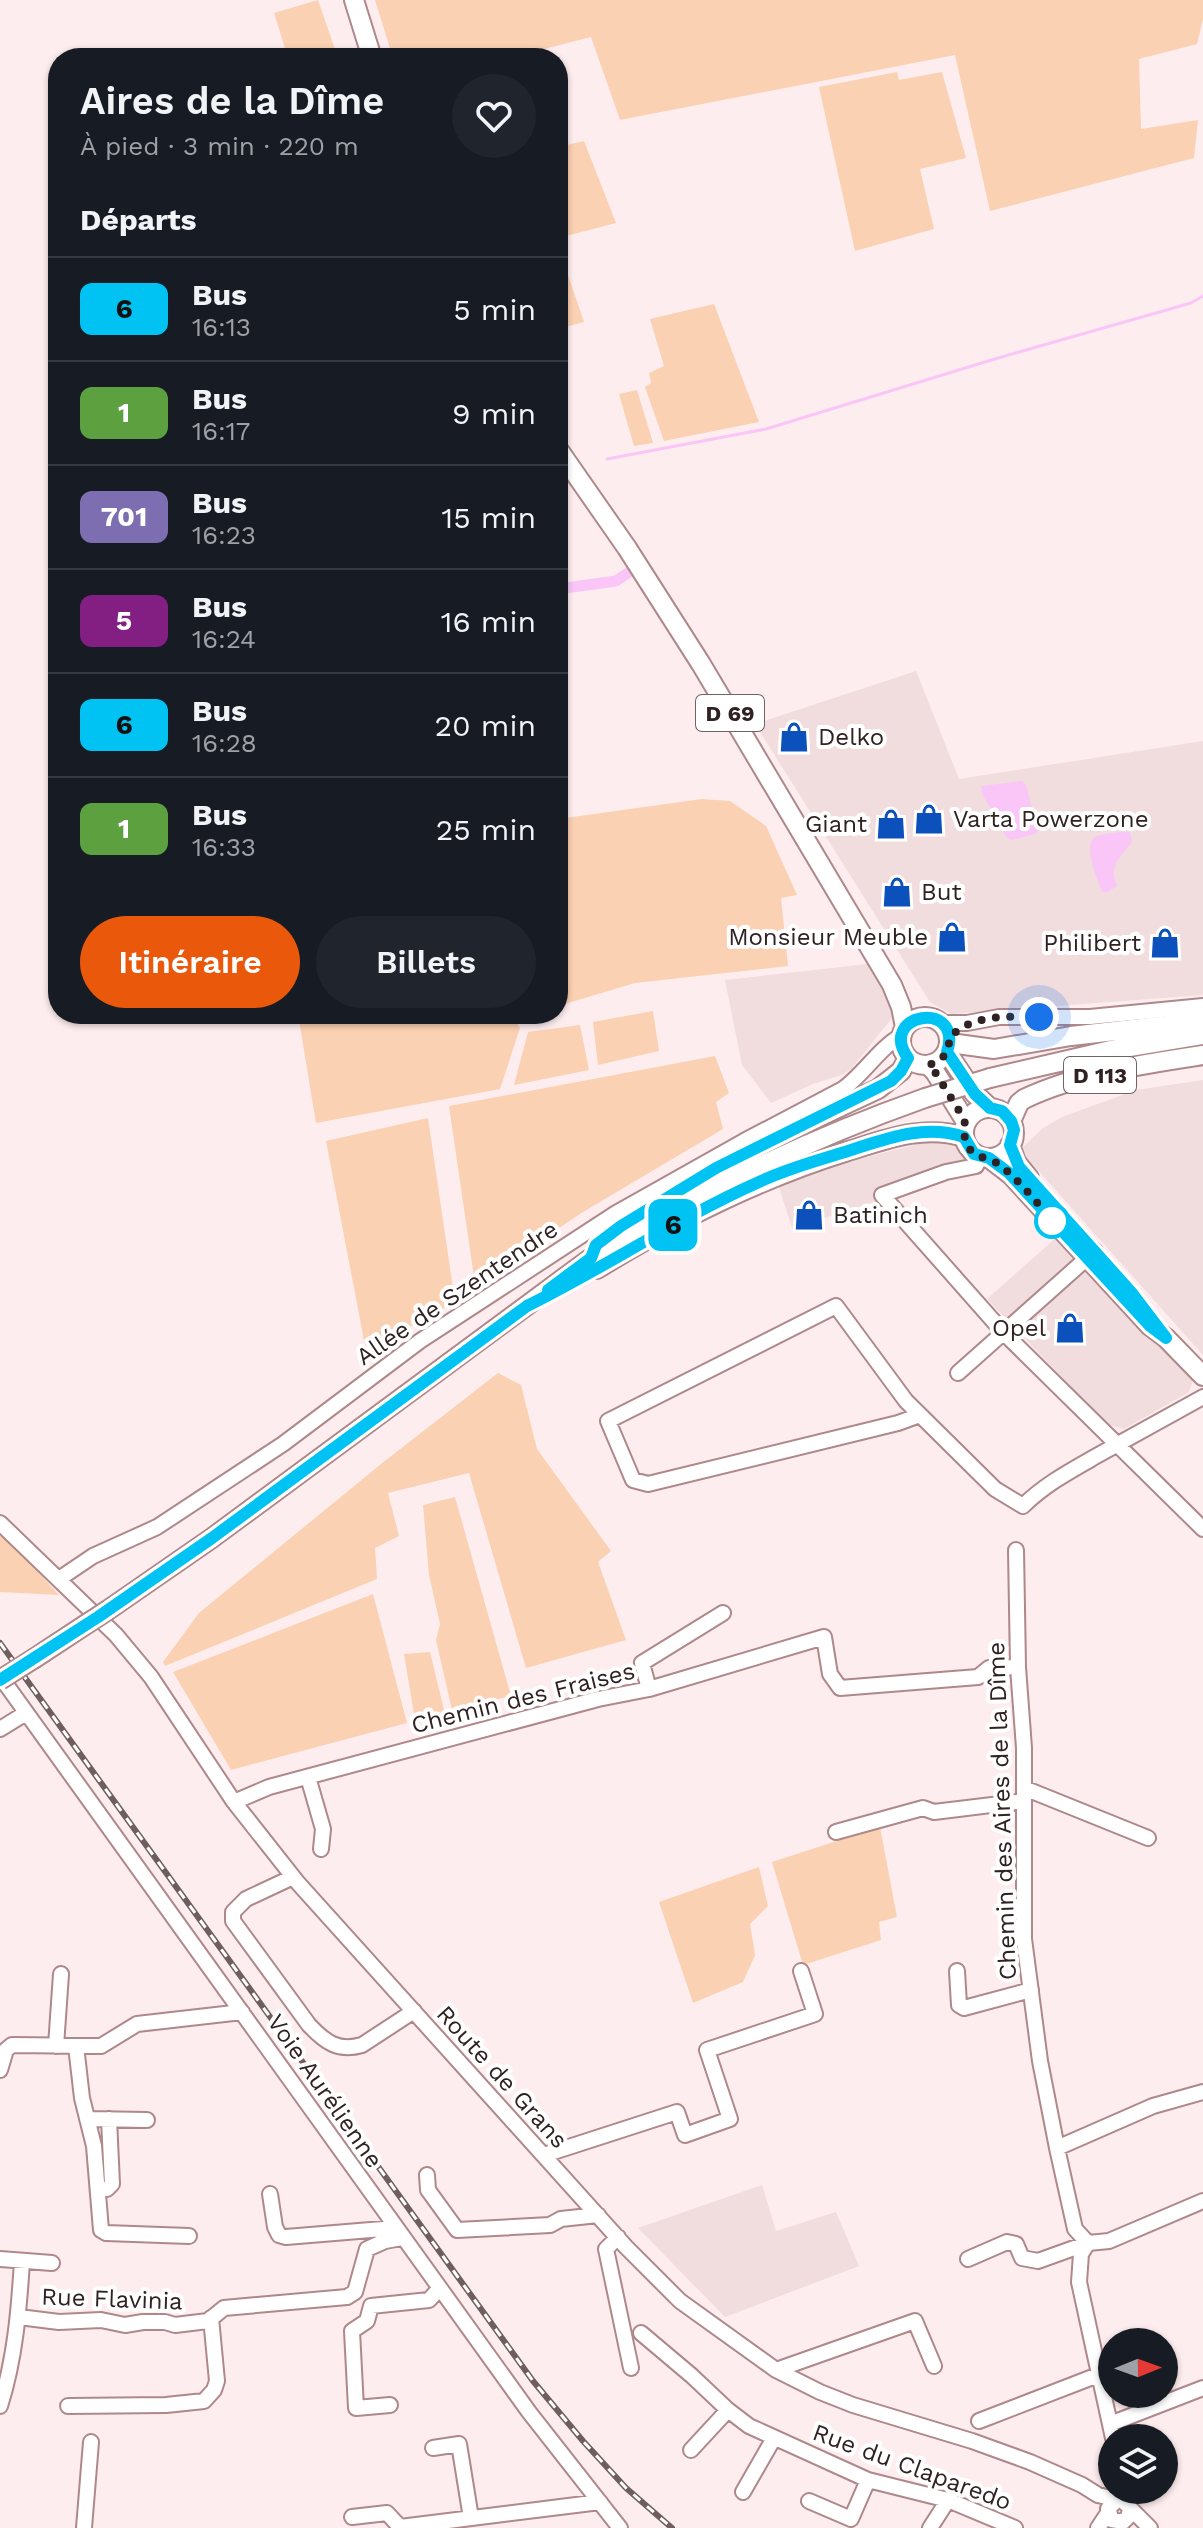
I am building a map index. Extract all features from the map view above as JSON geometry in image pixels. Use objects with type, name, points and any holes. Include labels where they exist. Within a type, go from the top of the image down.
[{"type":"main road","points":[[357,0],[369,48]]},
{"type":"main road","name":"D 69","points":[[568,463],[694,652],[892,985],[901,1007],[904,1043]]},
{"type":"main road","name":"D 69","points":[[892,985],[923,1017]]},
{"type":"main road","points":[[591,1258],[596,1245],[675,1192],[758,1146],[878,1089],[901,1071],[904,1043],[916,1018],[936,1019],[975,1094],[990,1108]]},
{"type":"main road","points":[[947,1039],[994,1049],[1071,1036],[1203,1021]]},
{"type":"main road","name":"D 113","points":[[0,1678],[108,1610],[212,1538],[591,1258],[651,1220],[732,1177],[827,1134],[925,1098],[990,1078],[1111,1050],[1203,1035]]},
{"type":"main road","points":[[904,1043],[913,1062],[928,1065],[939,1061],[947,1039]]},
{"type":"main road","name":"D 113","points":[[1011,1121],[1019,1103],[1040,1092],[1114,1071],[1203,1055]]},
{"type":"main road","points":[[928,1065],[935,1072],[965,1130],[969,1149],[1011,1175],[1066,1228],[1150,1326],[1203,1376]]},
{"type":"main road","points":[[965,1130],[976,1111],[990,1108],[1002,1111],[1011,1121],[1014,1130],[1005,1152],[985,1157]]},
{"type":"main road","points":[[527,1306],[577,1281],[675,1223],[776,1175],[909,1133],[965,1130]]},
{"type":"main road","points":[[1010,1145],[1019,1167],[1066,1228]]},
{"type":"street","points":[[947,1039],[967,1023],[999,1017],[1090,1017],[1203,1006]]},
{"type":"street","name":"Allée de Szentendre","points":[[59,1579],[93,1556],[157,1527],[258,1461],[420,1341],[616,1213],[843,1089],[856,1080],[883,1051],[904,1043]]},
{"type":"street","points":[[985,1157],[976,1166],[946,1172],[882,1195],[1004,1333],[1203,1529]]},
{"type":"street","points":[[958,1373],[1091,1255]]},
{"type":"street","points":[[920,1415],[648,1484],[633,1480],[608,1421],[836,1306],[906,1401],[995,1489],[1023,1506],[1037,1492],[1117,1443],[1203,1397]]},
{"type":"street","points":[[898,1423],[906,1401]]},
{"type":"street","name":"Route de Grans","points":[[0,1523],[116,1635],[151,1677],[234,1802],[293,1877],[618,2237],[680,2301],[776,2370],[820,2392],[1030,2462],[1082,2485],[1118,2511],[1148,2526]]},
{"type":"street","name":"Chemin des Aires de la Dîme","points":[[1016,1550],[1018,1667],[1024,1748],[1024,1939],[1040,2061],[1057,2148],[1075,2229],[1088,2243]]},
{"type":"street","points":[[649,1689],[642,1663],[723,1613]]},
{"type":"street","name":"Chemin des Fraises","points":[[234,1802],[269,1787],[584,1703],[649,1689],[824,1637],[830,1674],[840,1688],[978,1677],[989,1668],[1018,1667]]},
{"type":"street","name":"Voie Aurélienne","points":[[0,1678],[398,2233],[529,2412],[620,2528]]},
{"type":"street","points":[[0,1729],[26,1713]]},
{"type":"street","points":[[308,1777],[323,1829],[321,1849]]},
{"type":"street","points":[[836,1832],[923,1808],[934,1812],[1024,1795],[1148,1838]]},
{"type":"street","points":[[293,1877],[246,1899],[233,1912],[233,1921],[309,2025],[330,2044],[352,2048],[362,2045],[414,2011]]},
{"type":"street","points":[[544,2155],[677,2112],[685,2135],[730,2119],[707,2050],[815,2014],[801,1971]]},
{"type":"street","points":[[957,1971],[959,2005],[964,2008],[1031,1990]]},
{"type":"street","points":[[56,2046],[61,1974]]},
{"type":"street","points":[[0,2070],[6,2050],[12,2045],[101,2046],[137,2024],[242,2012]]},
{"type":"street","points":[[76,2046],[82,2098],[94,2146],[102,2232],[189,2236]]},
{"type":"street","points":[[1057,2148],[1153,2106],[1203,2092]]},
{"type":"street","points":[[87,2119],[147,2120]]},
{"type":"street","points":[[99,2189],[107,2189],[112,2184],[109,2119]]},
{"type":"street","points":[[427,2175],[428,2190],[457,2230],[550,2225],[561,2219],[598,2215]]},
{"type":"street","points":[[270,2194],[279,2235],[398,2233]]},
{"type":"street","points":[[968,2259],[1007,2242],[1016,2244],[1022,2258],[1033,2261],[1088,2243],[1109,2241],[1203,2201]]},
{"type":"street","name":"Rue Flavinia","points":[[19,2317],[59,2322],[101,2320],[125,2325],[143,2322],[198,2324],[224,2308],[347,2297],[355,2292],[367,2249],[398,2233]]},
{"type":"street","points":[[618,2237],[606,2249],[631,2368]]},
{"type":"street","points":[[979,2421],[1098,2375],[1079,2282],[1081,2254],[1088,2243]]},
{"type":"street","points":[[0,2259],[52,2263]]},
{"type":"street","name":"Rue Flavinia","points":[[0,2406],[9,2377],[19,2317],[22,2261]]},
{"type":"street","points":[[390,2405],[356,2408],[352,2331],[367,2321],[371,2306],[429,2300],[439,2289]]},
{"type":"street","points":[[68,2406],[166,2405],[204,2401],[210,2397],[217,2381],[211,2318]]},
{"type":"street","points":[[776,2370],[915,2321],[934,2366]]},
{"type":"street","name":"Rue du Claparedo","points":[[641,2333],[749,2426],[868,2480],[948,2500],[1015,2528]]},
{"type":"street","points":[[1127,2424],[1203,2388]]},
{"type":"street","points":[[691,2450],[728,2410]]},
{"type":"street","points":[[743,2492],[774,2438]]},
{"type":"street","points":[[84,2528],[91,2442]]},
{"type":"street","points":[[433,2448],[459,2444],[471,2518]]},
{"type":"street","points":[[809,2501],[851,2519],[868,2480]]},
{"type":"street","points":[[930,2528],[948,2500]]},
{"type":"street","points":[[352,2517],[387,2513],[400,2527],[600,2502]]},
{"type":"street","points":[[1098,2528],[1118,2511]]},
{"type":"shaded area","points":[[318,0],[335,48],[285,48],[274,13]]},
{"type":"shaded area","points":[[375,0],[1203,0],[1203,19],[1197,44],[1139,59],[1141,129],[1198,120],[1194,158],[990,211],[955,55],[620,120],[591,37],[548,48],[390,48]]},
{"type":"shaded area","points":[[897,72],[899,80],[942,72],[966,158],[920,169],[934,229],[855,251],[819,87]]},
{"type":"shaded area","points":[[584,141],[616,223],[568,235],[568,145]]},
{"type":"shaded area","points":[[568,275],[584,322],[568,326]]},
{"type":"shaded area","points":[[714,304],[759,422],[664,441],[645,387],[651,383],[649,373],[664,366],[650,319]]},
{"type":"shaded area","points":[[637,390],[653,443],[634,446],[619,394]]},
{"type":"shaded area","points":[[916,671],[959,779],[1203,741],[1203,995],[951,1014],[930,1002],[755,724]]},
{"type":"shaded area","points":[[1022,781],[1026,785],[1038,831],[1011,840],[981,792],[982,786]]},
{"type":"shaded area","points":[[702,799],[730,801],[766,826],[797,895],[781,898],[788,966],[635,983],[568,1003],[568,818]]},
{"type":"shaded area","points":[[1127,831],[1132,842],[1115,867],[1117,886],[1106,893],[1102,892],[1092,863],[1091,841],[1098,836]]},
{"type":"shaded area","points":[[868,964],[890,1004],[892,1018],[851,1069],[771,1103],[742,1065],[725,980]]},
{"type":"shaded area","points":[[653,1011],[659,1051],[598,1065],[593,1022]]},
{"type":"shaded area","points":[[300,1024],[517,1024],[520,1028],[500,1089],[316,1123]]},
{"type":"shaded area","points":[[580,1025],[589,1070],[514,1085],[528,1032]]},
{"type":"shaded area","points":[[715,1056],[729,1093],[716,1102],[723,1129],[583,1212],[475,1284],[449,1106]]},
{"type":"shaded area","points":[[1203,1080],[1203,1355],[1020,1150],[1043,1128],[1062,1117],[1136,1090]]},
{"type":"shaded area","points":[[428,1118],[455,1302],[366,1351],[326,1141]]},
{"type":"shaded area","points":[[947,1137],[965,1156],[961,1175],[792,1228],[778,1184],[810,1171]]},
{"type":"shaded area","points":[[1057,1237],[1193,1380],[1189,1392],[1124,1429],[1107,1424],[987,1299]]},
{"type":"shaded area","points":[[498,1373],[521,1385],[537,1449],[611,1551],[598,1562],[626,1640],[526,1668],[469,1473],[388,1493],[399,1536],[375,1548],[377,1579],[165,1666],[163,1662],[199,1613]]},
{"type":"shaded area","points":[[455,1497],[511,1696],[452,1710],[436,1640],[440,1624],[429,1575],[423,1505]]},
{"type":"shaded area","points":[[0,1531],[3,1534],[59,1595],[0,1592]]},
{"type":"shaded area","points":[[373,1594],[407,1723],[231,1770],[173,1672]]},
{"type":"shaded area","points":[[430,1652],[445,1714],[415,1720],[404,1654]]},
{"type":"shaded area","points":[[880,1827],[897,1917],[879,1922],[881,1940],[803,1965],[772,1862]]},
{"type":"shaded area","points":[[759,1867],[768,1906],[750,1924],[755,1955],[743,1982],[693,2003],[659,1902]]},
{"type":"shaded area","points":[[762,2185],[776,2231],[836,2212],[859,2266],[725,2317],[638,2228]]},
{"type":"waterway","points":[[607,459],[766,429],[1191,303],[1203,296]]},
{"type":"waterway","points":[[568,588],[616,581],[628,573]]},
{"type":"railway","points":[[0,1643],[533,2381],[626,2488],[672,2528]]},
{"type":"bus line","name":"6","points":[[0,1680],[212,1538],[527,1306],[577,1281],[709,1205],[760,1181],[866,1145],[909,1133],[946,1132],[964,1137],[974,1154],[1001,1165],[1150,1326],[1166,1338],[1131,1292],[1019,1167],[1010,1145],[1014,1130],[1011,1121],[1002,1111],[990,1108],[975,1094],[947,1052],[948,1032],[936,1019],[929,1017],[916,1018],[905,1027],[901,1043],[908,1058],[891,1081],[771,1139],[675,1192],[596,1245],[591,1258],[548,1290]]},
{"type":"place","name":"Delko","points":[[794,737]]},
{"type":"place","name":"Varta Powerzone","points":[[929,819]]},
{"type":"place","name":"Giant","points":[[891,824]]},
{"type":"place","name":"But","points":[[897,892]]},
{"type":"place","name":"Monsieur Meuble","points":[[952,937]]},
{"type":"place","name":"Philibert","points":[[1165,943]]},
{"type":"place","name":"Batinich","points":[[809,1215]]},
{"type":"place","name":"Opel","points":[[1070,1328]]},
{"type":"route","points":[[1039,1017],[999,1017],[967,1023],[949,1038],[949,1048],[943,1058],[928,1065],[966,1122],[964,1137],[969,1149],[1001,1165],[1052,1221]]}]
